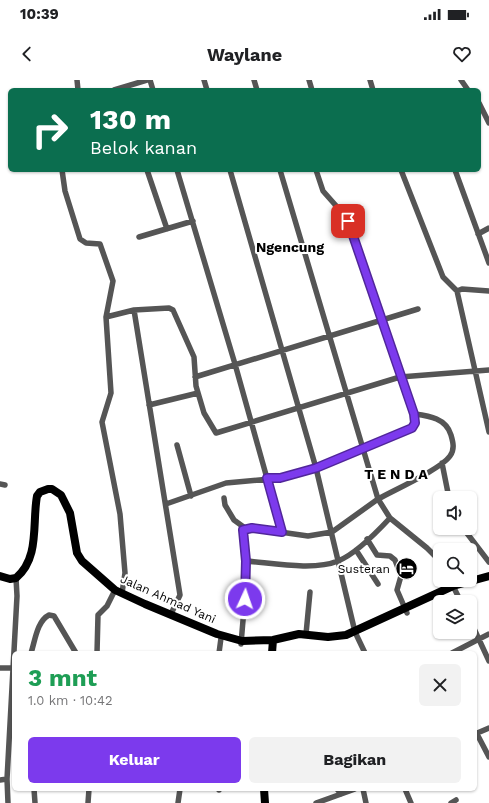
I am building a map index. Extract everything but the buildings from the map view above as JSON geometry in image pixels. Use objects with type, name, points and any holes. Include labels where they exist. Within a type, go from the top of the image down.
[{"type":"highway","name":"Jalan Ahmad Yani","points":[[16,578],[28,560],[32,550],[37,496],[44,490],[52,489],[61,495],[65,502],[79,557],[118,591],[219,636],[242,643],[273,642],[308,635],[340,641],[451,587]]},
{"type":"highway","points":[[0,576],[10,579],[16,578]]},
{"type":"highway","name":"Jalan Ahmad Yani","points":[[477,579],[489,576]]},
{"type":"highway","name":"Jalan Ahmad Yani","points":[[477,582],[489,580]]},
{"type":"highway","points":[[272,651],[273,642]]},
{"type":"highway","points":[[264,791],[265,803]]},
{"type":"street","points":[[121,88],[149,80]]},
{"type":"street","points":[[481,107],[489,123]]},
{"type":"street","points":[[62,172],[65,191],[80,239],[86,243],[100,244],[113,281],[106,317],[111,393],[102,422],[120,514],[125,573],[118,591],[98,615],[96,651]]},
{"type":"street","points":[[148,172],[167,229]]},
{"type":"street","points":[[178,172],[235,364],[282,532]]},
{"type":"street","points":[[231,172],[316,468],[356,634],[364,651]]},
{"type":"street","points":[[281,172],[378,499],[390,518],[433,554]]},
{"type":"street","points":[[166,504],[226,483],[280,478],[316,468],[412,428],[415,423],[414,414],[400,377],[350,224],[346,217],[325,195],[317,172]]},
{"type":"street","points":[[402,172],[443,277],[457,291],[489,432]]},
{"type":"street","points":[[456,172],[489,263]]},
{"type":"street","points":[[139,237],[192,220]]},
{"type":"street","points":[[478,234],[489,228]]},
{"type":"street","points":[[457,291],[462,289],[489,291]]},
{"type":"street","points":[[106,317],[134,310],[169,308],[173,310],[193,353],[198,393],[206,418],[216,433],[400,377],[489,370]]},
{"type":"street","points":[[195,377],[418,308]]},
{"type":"street","points":[[134,310],[180,594],[171,614]]},
{"type":"street","points":[[150,405],[198,393]]},
{"type":"street","points":[[482,400],[489,398]]},
{"type":"street","points":[[224,498],[224,505],[234,520],[245,528],[308,536],[332,532],[378,499],[442,464],[452,452],[454,445],[446,425],[439,420],[414,414]]},
{"type":"street","points":[[176,445],[191,496]]},
{"type":"street","points":[[442,464],[448,491]]},
{"type":"street","points":[[246,561],[319,565],[339,561],[356,550],[390,518]]},
{"type":"street","points":[[242,643],[246,561],[243,533],[245,528]]},
{"type":"street","points":[[468,535],[489,562]]},
{"type":"street","points":[[367,539],[377,555],[390,556],[395,560],[401,576],[397,590],[406,610]]},
{"type":"street","points":[[356,550],[378,584]]},
{"type":"street","points":[[14,651],[16,578]]},
{"type":"street","points":[[308,635],[310,592]]},
{"type":"street","points":[[32,651],[39,627],[46,616],[49,615],[54,616],[75,651]]},
{"type":"street","points":[[477,633],[489,661]]},
{"type":"street","points":[[456,651],[489,634]]},
{"type":"street","points":[[219,636],[219,651]]},
{"type":"street","points":[[0,668],[12,668]]},
{"type":"street","points":[[8,803],[7,779],[12,700]]},
{"type":"street","points":[[477,734],[489,728]]},
{"type":"street","points":[[477,736],[489,757]]},
{"type":"street","points":[[0,780],[7,779]]},
{"type":"street","points":[[34,791],[35,803]]},
{"type":"street","points":[[88,803],[89,791]]},
{"type":"street","points":[[178,803],[180,791]]},
{"type":"street","points":[[363,791],[366,803]]},
{"type":"street","points":[[406,791],[412,803]]},
{"type":"street","points":[[316,803],[339,792]]},
{"type":"place","name":"Susteran","points":[[406,569]]},
{"type":"district","name":"Ngencung","points":[[290,247]]},
{"type":"district","name":"T E N D A","points":[[396,474]]},
{"type":"route","points":[[245,599],[246,561],[243,530],[245,528],[252,528],[282,532],[267,478],[280,478],[316,468],[412,428],[415,423],[414,414],[348,221]]}]
